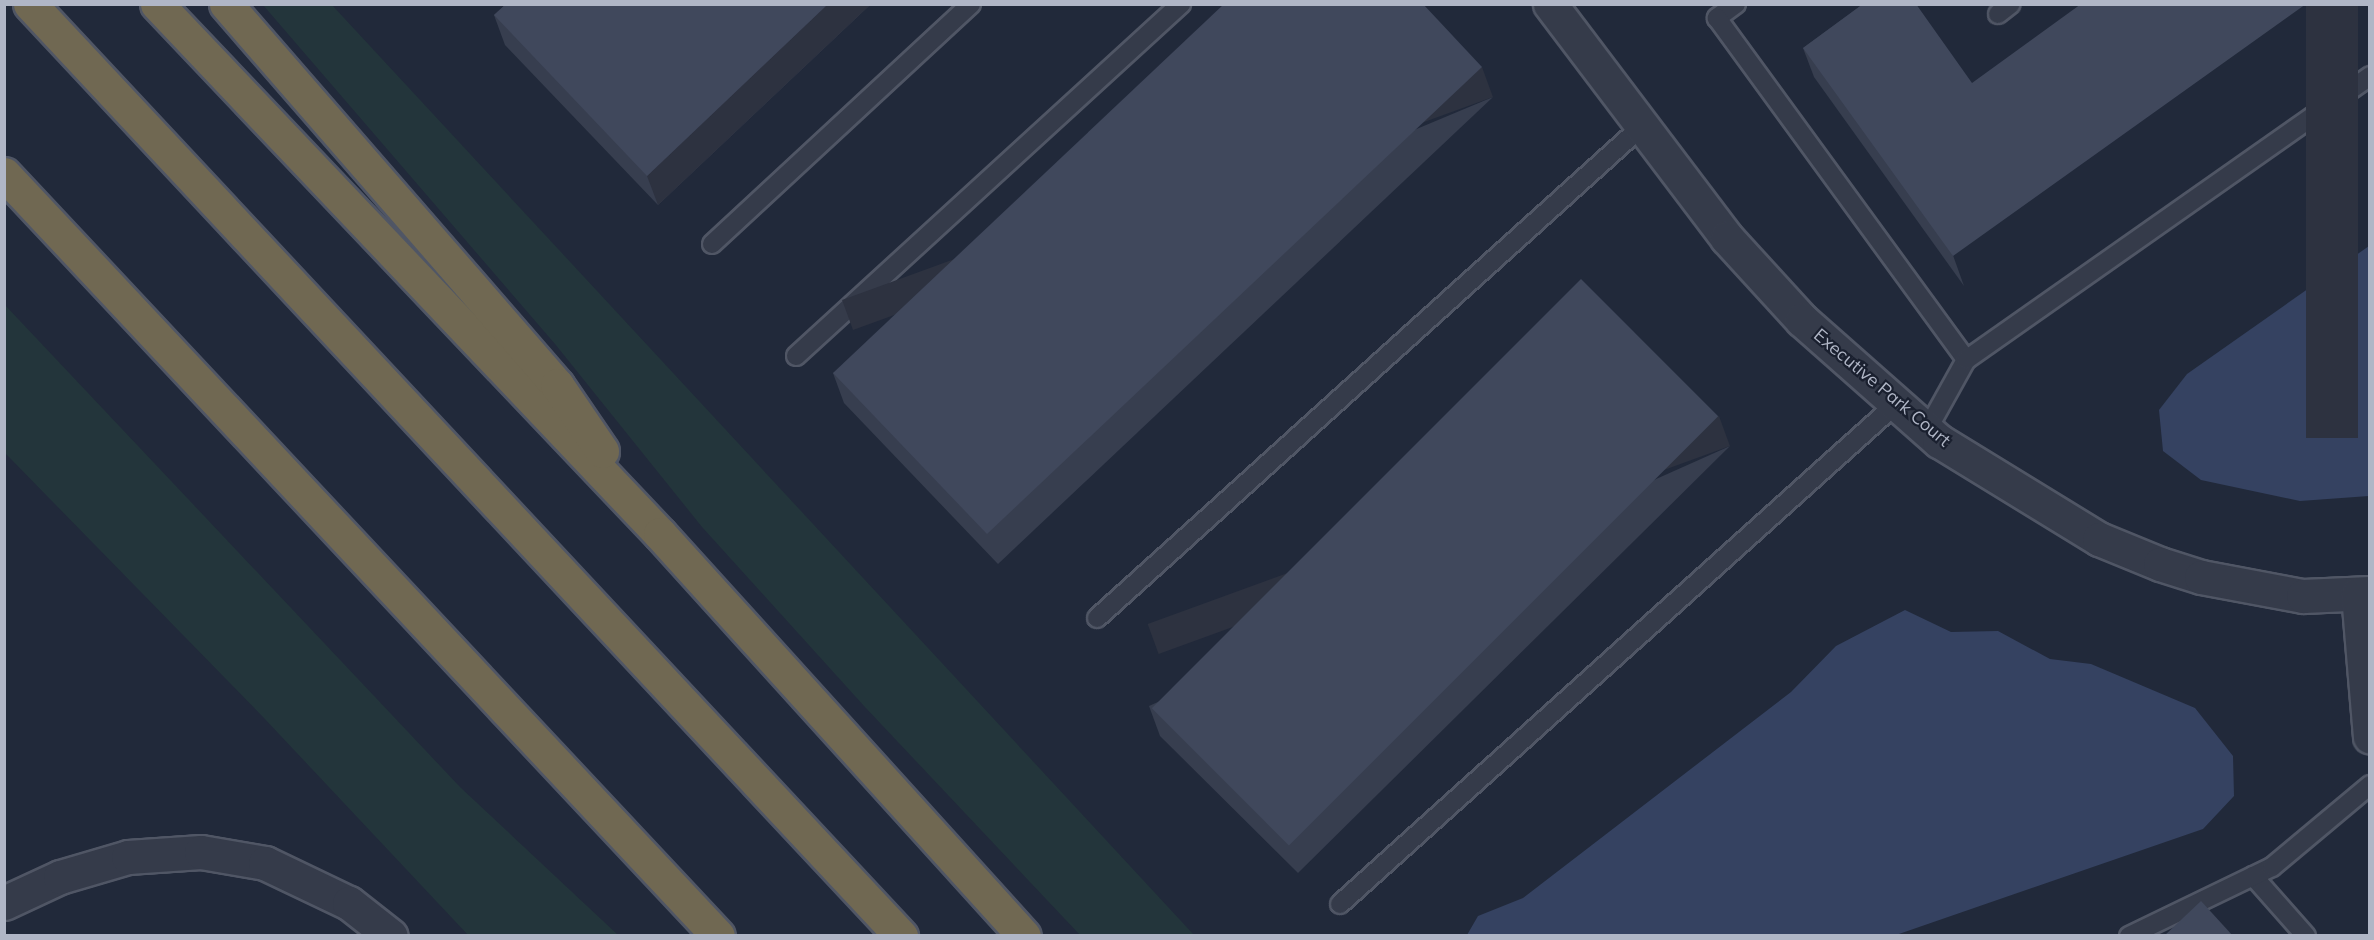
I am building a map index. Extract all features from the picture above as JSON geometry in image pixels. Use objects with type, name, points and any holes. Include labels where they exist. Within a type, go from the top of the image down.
[{"type":"highway","points":[[30,4],[901,936]]},
{"type":"highway","points":[[156,4],[660,534],[1024,936]]},
{"type":"highway","points":[[226,4],[557,386],[660,534]]},
{"type":"highway","points":[[4,174],[718,936]]},
{"type":"street","name":"Executive Park Court","points":[[1555,6],[1727,238],[1802,320],[1927,430],[2099,539],[2160,564],[2202,577],[2303,597],[2364,593]]},
{"type":"street","points":[[2364,593],[2370,736]]},
{"type":"street","points":[[4,903],[60,876],[128,857],[201,852],[265,863],[349,903],[391,936]]},
{"type":"lane","points":[[712,244],[971,4]]},
{"type":"lane","points":[[796,356],[1181,4]]},
{"type":"lane","points":[[1736,4],[1716,18],[1966,360]]},
{"type":"lane","points":[[1927,430],[1966,360],[2370,76]]},
{"type":"lane","points":[[1097,618],[1642,126]]},
{"type":"lane","points":[[1340,904],[1897,403]]},
{"type":"lane","points":[[2129,936],[2272,867],[2370,785]]},
{"type":"lane","points":[[2253,876],[2306,936]]},
{"type":"shaded area","points":[[263,5],[332,5],[1194,935],[1080,935],[864,706],[702,527],[555,344]]},
{"type":"shaded area","points":[[4,304],[460,787],[618,935],[468,935],[263,717],[5,453]]},
{"type":"water","points":[[2369,246],[2369,496],[2300,501],[2201,480],[2163,451],[2159,410],[2187,374]]},
{"type":"water","points":[[1905,610],[1951,632],[1998,631],[2050,659],[2091,664],[2195,708],[2233,756],[2234,796],[2203,829],[1896,935],[1467,935],[1478,916],[1523,898],[1791,692],[1836,646]]},
{"type":"building","points":[[506,4],[828,4],[647,176],[494,15]]},
{"type":"building","points":[[1224,4],[1423,4],[1482,67],[987,534],[833,373]]},
{"type":"building","points":[[1863,4],[1916,4],[1972,83],[2081,4],[2306,4],[1953,256],[1803,48]]},
{"type":"building","points":[[1581,279],[1718,416],[1289,845],[1152,708]]},
{"type":"building","points":[[2201,901],[2233,936],[2164,936]]}]
